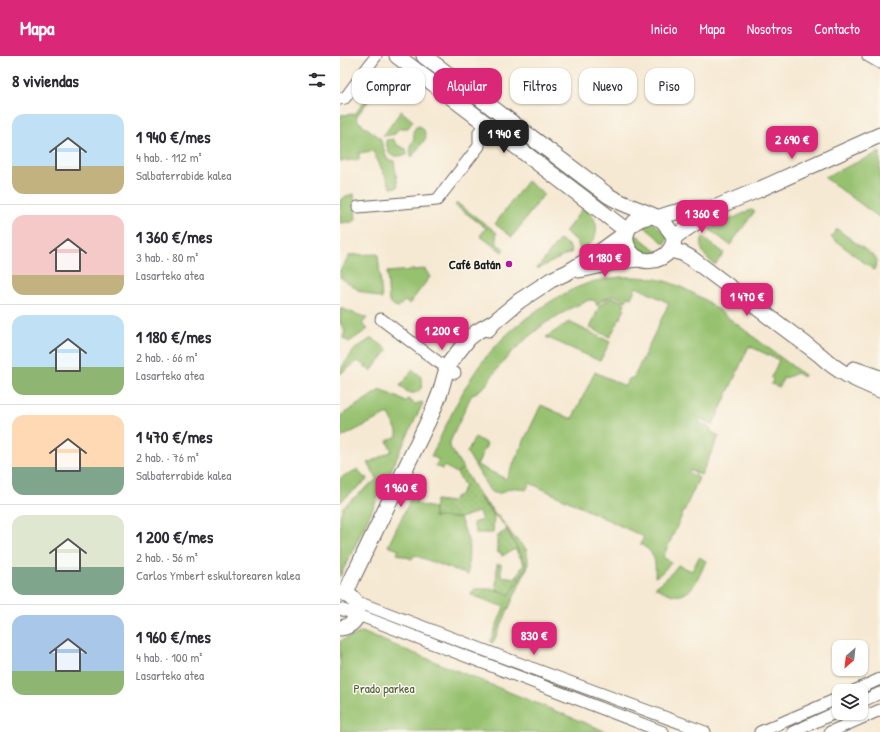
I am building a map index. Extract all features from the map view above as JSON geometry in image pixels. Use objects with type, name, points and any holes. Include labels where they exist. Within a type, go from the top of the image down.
[{"type":"street","points":[[340,99],[345,98],[376,56]]},
{"type":"street","points":[[397,56],[627,232]]},
{"type":"street","points":[[424,56],[609,196],[662,221],[668,226],[672,242],[831,365],[842,372],[880,390]]},
{"type":"street","points":[[868,56],[880,64]]},
{"type":"street","points":[[358,207],[437,200],[479,146],[479,132],[485,122]]},
{"type":"street","points":[[714,208],[696,208],[670,212],[655,217],[647,217],[639,220],[629,227],[626,241],[630,250],[636,257],[647,261],[653,260],[662,256],[672,242],[714,208],[758,190],[880,135]]},
{"type":"street","points":[[340,628],[346,627],[355,620],[350,600],[352,579],[432,413],[444,398],[451,370],[465,357],[494,322],[519,301],[551,280],[568,272],[597,254],[627,232]]},
{"type":"street","points":[[568,272],[640,259]]},
{"type":"street","points":[[382,319],[451,370]]},
{"type":"street","points":[[820,355],[853,369],[880,378]]},
{"type":"street","points":[[340,609],[350,600]]},
{"type":"street","points":[[350,600],[662,732]]},
{"type":"street","points":[[350,600],[705,732]]},
{"type":"street","points":[[868,685],[880,680]]},
{"type":"street","points":[[868,699],[880,693]]},
{"type":"street","points":[[760,732],[832,701]]},
{"type":"street","points":[[830,732],[880,710]]},
{"type":"street","points":[[793,732],[832,714]]},
{"type":"green space","points":[[363,104],[366,104],[356,117],[359,122],[380,138],[387,159],[394,161],[398,187],[391,188],[373,151],[359,153],[359,160],[340,161],[340,115],[355,114]]},
{"type":"green space","points":[[401,111],[413,121],[408,128],[400,129],[395,134],[383,136]]},
{"type":"green space","points":[[420,126],[424,130],[426,138],[411,158],[410,146],[414,136],[413,132],[416,127]]},
{"type":"green space","points":[[393,139],[397,145],[406,149],[407,155],[393,156],[389,153],[386,140]]},
{"type":"green space","points":[[880,152],[880,218],[824,177]]},
{"type":"green space","points":[[527,181],[544,194],[512,237],[495,224]]},
{"type":"green space","points":[[354,194],[356,220],[352,222],[340,223],[340,201],[346,196]]},
{"type":"green space","points":[[457,203],[496,232],[497,244],[504,249],[502,252],[480,236],[486,228],[455,205]]},
{"type":"green space","points":[[583,208],[593,217],[596,225],[596,231],[595,238],[591,243],[580,249],[576,240],[565,232]]},
{"type":"green space","points":[[751,210],[755,211],[730,245],[709,229]]},
{"type":"green space","points":[[652,221],[668,237],[665,244],[641,224]]},
{"type":"green space","points":[[837,229],[875,257],[877,261],[874,270],[831,237]]},
{"type":"green space","points":[[634,233],[659,253],[641,256],[630,238]]},
{"type":"green space","points":[[703,237],[724,253],[715,265],[703,253],[701,241]]},
{"type":"green space","points":[[560,239],[569,246],[572,252],[537,269]]},
{"type":"green space","points":[[378,254],[382,299],[358,290],[340,277],[340,270],[350,255]]},
{"type":"green space","points":[[425,269],[430,277],[409,304],[404,301],[398,308],[389,302],[387,272]]},
{"type":"green space","points":[[621,277],[643,277],[662,280],[693,293],[705,300],[804,375],[803,377],[797,373],[786,378],[784,377],[779,387],[771,384],[773,380],[771,378],[779,360],[749,346],[713,425],[700,419],[699,422],[711,428],[710,431],[719,436],[701,475],[690,470],[688,472],[699,478],[663,557],[671,562],[655,577],[654,558],[649,550],[640,544],[644,537],[530,483],[526,490],[514,488],[499,493],[494,493],[490,491],[467,452],[475,437],[487,444],[477,465],[506,479],[541,405],[572,419],[595,372],[625,386],[629,379],[634,377],[669,303],[636,287],[631,298],[628,297],[626,301],[614,295],[601,301],[597,306],[596,302],[589,300],[571,308],[544,324],[509,355],[485,386],[471,396],[450,442],[450,447],[463,468],[457,473],[444,466],[442,469],[435,466],[439,460],[431,456],[454,408],[470,380],[487,355],[497,344],[530,315],[570,291],[594,281]]},
{"type":"green space","points":[[613,297],[625,303],[623,308],[625,309],[610,337],[590,328],[599,307],[602,303]]},
{"type":"green space","points":[[340,308],[367,318],[362,324],[368,329],[349,342],[343,338],[345,331],[340,323]]},
{"type":"green space","points":[[569,322],[610,342],[600,361],[546,337]]},
{"type":"green space","points":[[372,338],[388,350],[371,371],[358,361],[340,374],[340,370],[355,349]]},
{"type":"green space","points":[[413,370],[422,379],[422,385],[420,390],[417,392],[410,393],[400,386]]},
{"type":"green space","points":[[380,390],[405,402],[408,399],[415,404],[423,403],[340,577],[340,515],[344,506],[377,479],[368,463],[392,451],[387,441],[397,436],[397,431],[389,414],[340,438],[340,416]]},
{"type":"green space","points":[[463,468],[483,502],[494,515],[493,533],[476,533],[473,523],[482,520],[479,512],[460,518],[434,517],[436,500],[452,502],[455,497],[460,495],[465,486],[457,473]]},
{"type":"green space","points":[[358,469],[367,480],[340,502],[340,478]]},
{"type":"green space","points":[[479,495],[503,522],[513,536],[526,549],[528,559],[528,566],[493,643],[490,642],[504,607],[471,595],[474,589],[493,589],[510,594],[527,566],[505,526],[483,502]]},
{"type":"green space","points":[[412,496],[418,497],[416,504],[434,508],[434,517],[460,518],[469,543],[468,575],[414,555],[412,559],[397,554],[399,550],[388,546]]},
{"type":"green space","points":[[507,530],[527,566],[510,595],[496,589],[497,564],[501,564],[501,576],[516,578],[524,564],[515,549],[502,556],[501,553],[497,552],[497,536],[500,536],[500,534]]},
{"type":"green space","points":[[699,557],[706,561],[698,579],[685,593],[673,595],[655,587],[668,577],[678,565],[692,571]]},
{"type":"green space","name":"Prado parkea","points":[[362,632],[607,732],[340,732],[340,641]]},
{"type":"place","name":"Café Batán","points":[[509,264]]}]
